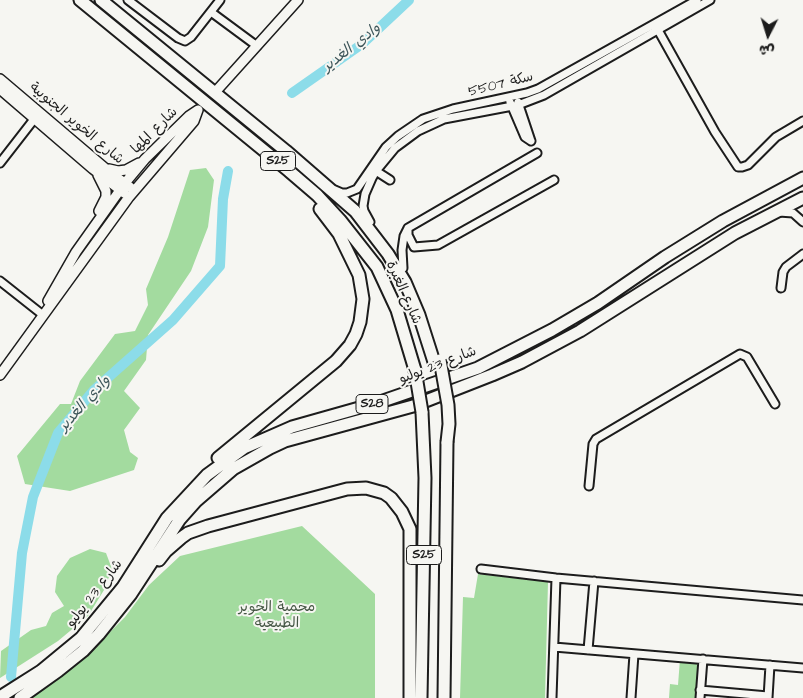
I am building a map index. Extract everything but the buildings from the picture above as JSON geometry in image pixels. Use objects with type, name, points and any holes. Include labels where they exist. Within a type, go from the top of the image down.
[{"type":"main road","name":"شارع الغبرة","points":[[80,0],[317,195],[340,220],[377,267],[397,310],[415,370],[422,412],[425,478],[421,698]]},
{"type":"main road","name":"شارع الغبرة","points":[[102,1],[355,210],[388,254],[405,282],[420,315],[437,361],[448,442],[444,698]]},
{"type":"main road","points":[[158,530],[165,513],[181,493],[202,472],[336,362],[350,345],[356,334],[360,322],[363,299],[359,275],[355,265],[332,223],[289,171]]},
{"type":"main road","name":"شارع 23 يوليو","points":[[0,697],[41,670],[80,638],[123,587],[167,518],[206,475],[244,448],[292,426],[377,403],[478,368],[552,330],[598,303],[723,220],[803,178]]},
{"type":"main road","name":"شارع 23 يوليو","points":[[20,698],[83,651],[131,594],[180,519],[210,488],[239,465],[285,441],[413,406],[492,376],[522,362],[588,326],[764,216],[803,198]]},
{"type":"main road","points":[[403,268],[424,308],[437,361]]},
{"type":"main road","points":[[131,594],[166,551],[188,533],[338,491],[357,488],[384,493],[396,503],[410,529],[410,698]]},
{"type":"street","points":[[130,1],[178,38],[185,40],[190,37],[220,0]]},
{"type":"street","points":[[218,89],[298,0]]},
{"type":"street","name":"سكة 5507","points":[[324,184],[342,193],[352,191],[360,186],[386,147],[410,127],[438,113],[512,96],[548,84],[697,0]]},
{"type":"street","name":"سكة 5507","points":[[403,268],[367,219],[364,212],[364,200],[368,186],[376,170],[395,148],[430,124],[458,116],[515,105],[556,89],[710,0]]},
{"type":"street","points":[[211,12],[257,46]]},
{"type":"street","points":[[658,30],[715,132],[738,167],[742,168],[748,165],[776,137],[803,122]]},
{"type":"street","name":"شارع الخوير الجنوبية","points":[[0,79],[106,169],[131,193]]},
{"type":"street","name":"شارع الخوير الجنوبية","points":[[0,89],[93,169],[123,186]]},
{"type":"street","points":[[512,96],[515,105]]},
{"type":"street","name":"شارع المها","points":[[0,375],[131,193],[194,121],[198,110],[145,159],[123,186],[76,252],[42,311],[43,315]]},
{"type":"street","points":[[0,163],[34,118]]},
{"type":"street","points":[[403,268],[402,250],[408,228],[537,152]]},
{"type":"street","points":[[106,169],[118,171],[129,169],[145,159]]},
{"type":"street","points":[[93,169],[106,191],[106,197],[99,212],[99,218]]},
{"type":"street","points":[[376,170],[390,180]]},
{"type":"street","points":[[408,228],[408,235],[414,247],[438,245],[554,180]]},
{"type":"street","points":[[764,216],[787,211],[798,215],[803,222]]},
{"type":"street","points":[[781,288],[783,272],[786,267],[803,254]]},
{"type":"street","points":[[0,280],[43,315]]},
{"type":"street","points":[[589,486],[596,439],[740,354],[747,356],[775,404]]},
{"type":"street","points":[[481,569],[594,582],[803,600]]},
{"type":"street","points":[[552,698],[556,578]]},
{"type":"street","points":[[588,650],[594,582]]},
{"type":"street","points":[[554,647],[803,668]]},
{"type":"street","points":[[631,698],[634,654]]},
{"type":"street","points":[[700,698],[703,660]]},
{"type":"street","points":[[700,690],[768,697],[770,665]]},
{"type":"street","points":[[0,693],[41,670]]},
{"type":"green space","points":[[206,168],[214,180],[208,227],[191,271],[148,335],[146,360],[124,391],[140,408],[124,430],[130,452],[138,458],[134,470],[70,491],[25,484],[17,456],[60,404],[71,404],[80,381],[115,334],[135,331],[148,305],[146,289],[168,237],[190,170]]},
{"type":"green space","name":"محمية الخوير الطبيعية","points":[[302,526],[375,594],[375,698],[32,698],[81,661],[125,617],[149,585],[180,556]]},
{"type":"green space","points":[[90,549],[106,553],[112,569],[104,590],[88,616],[58,641],[0,678],[1,651],[31,630],[46,626],[52,613],[64,606],[55,592],[57,576],[70,558]]},
{"type":"green space","points":[[478,574],[548,582],[545,698],[460,698],[463,597],[474,598]]},
{"type":"green space","points":[[680,659],[695,660],[699,665],[697,698],[669,698],[670,684],[678,685]]},
{"type":"waterway","name":"وادي الغدير","points":[[292,93],[362,44],[409,0]]},
{"type":"waterway","name":"وادي الغدير","points":[[11,677],[22,553],[33,497],[58,433],[94,390],[173,320],[220,266],[223,199],[228,171]]}]
